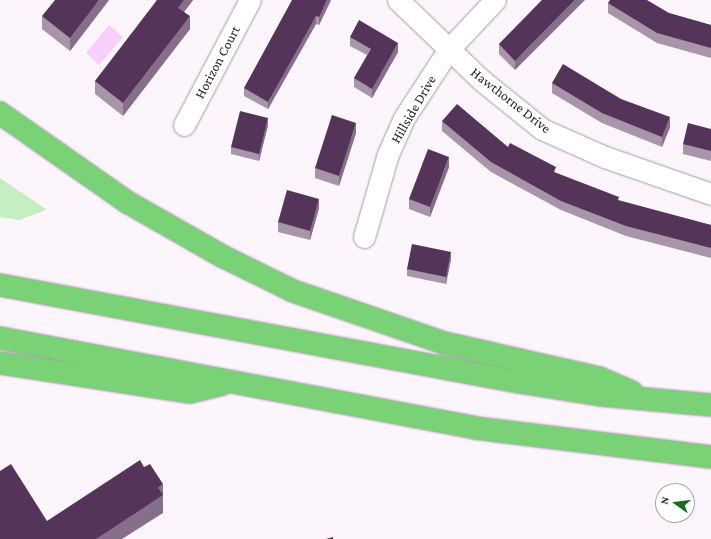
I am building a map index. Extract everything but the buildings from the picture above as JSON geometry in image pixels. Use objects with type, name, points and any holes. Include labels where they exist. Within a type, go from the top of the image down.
[{"type":"highway","points":[[0,113],[127,202],[224,258],[293,290],[444,343],[600,378],[648,399]]},
{"type":"highway","points":[[0,285],[496,378],[648,399],[711,405]]},
{"type":"highway","points":[[0,338],[483,429],[711,457]]},
{"type":"highway","points":[[0,363],[190,392],[230,382]]},
{"type":"street","name":"Horizon Court","points":[[184,125],[250,0]]},
{"type":"street","name":"Hawthorne Drive","points":[[398,0],[449,49],[542,129],[605,157],[711,194]]},
{"type":"street","name":"Hillside Drive","points":[[364,237],[391,147],[404,118],[449,49],[495,0]]},
{"type":"green space","points":[[0,178],[46,210],[19,220],[0,217]]},
{"type":"shaded area","points":[[109,25],[123,37],[99,65],[86,53]]}]
